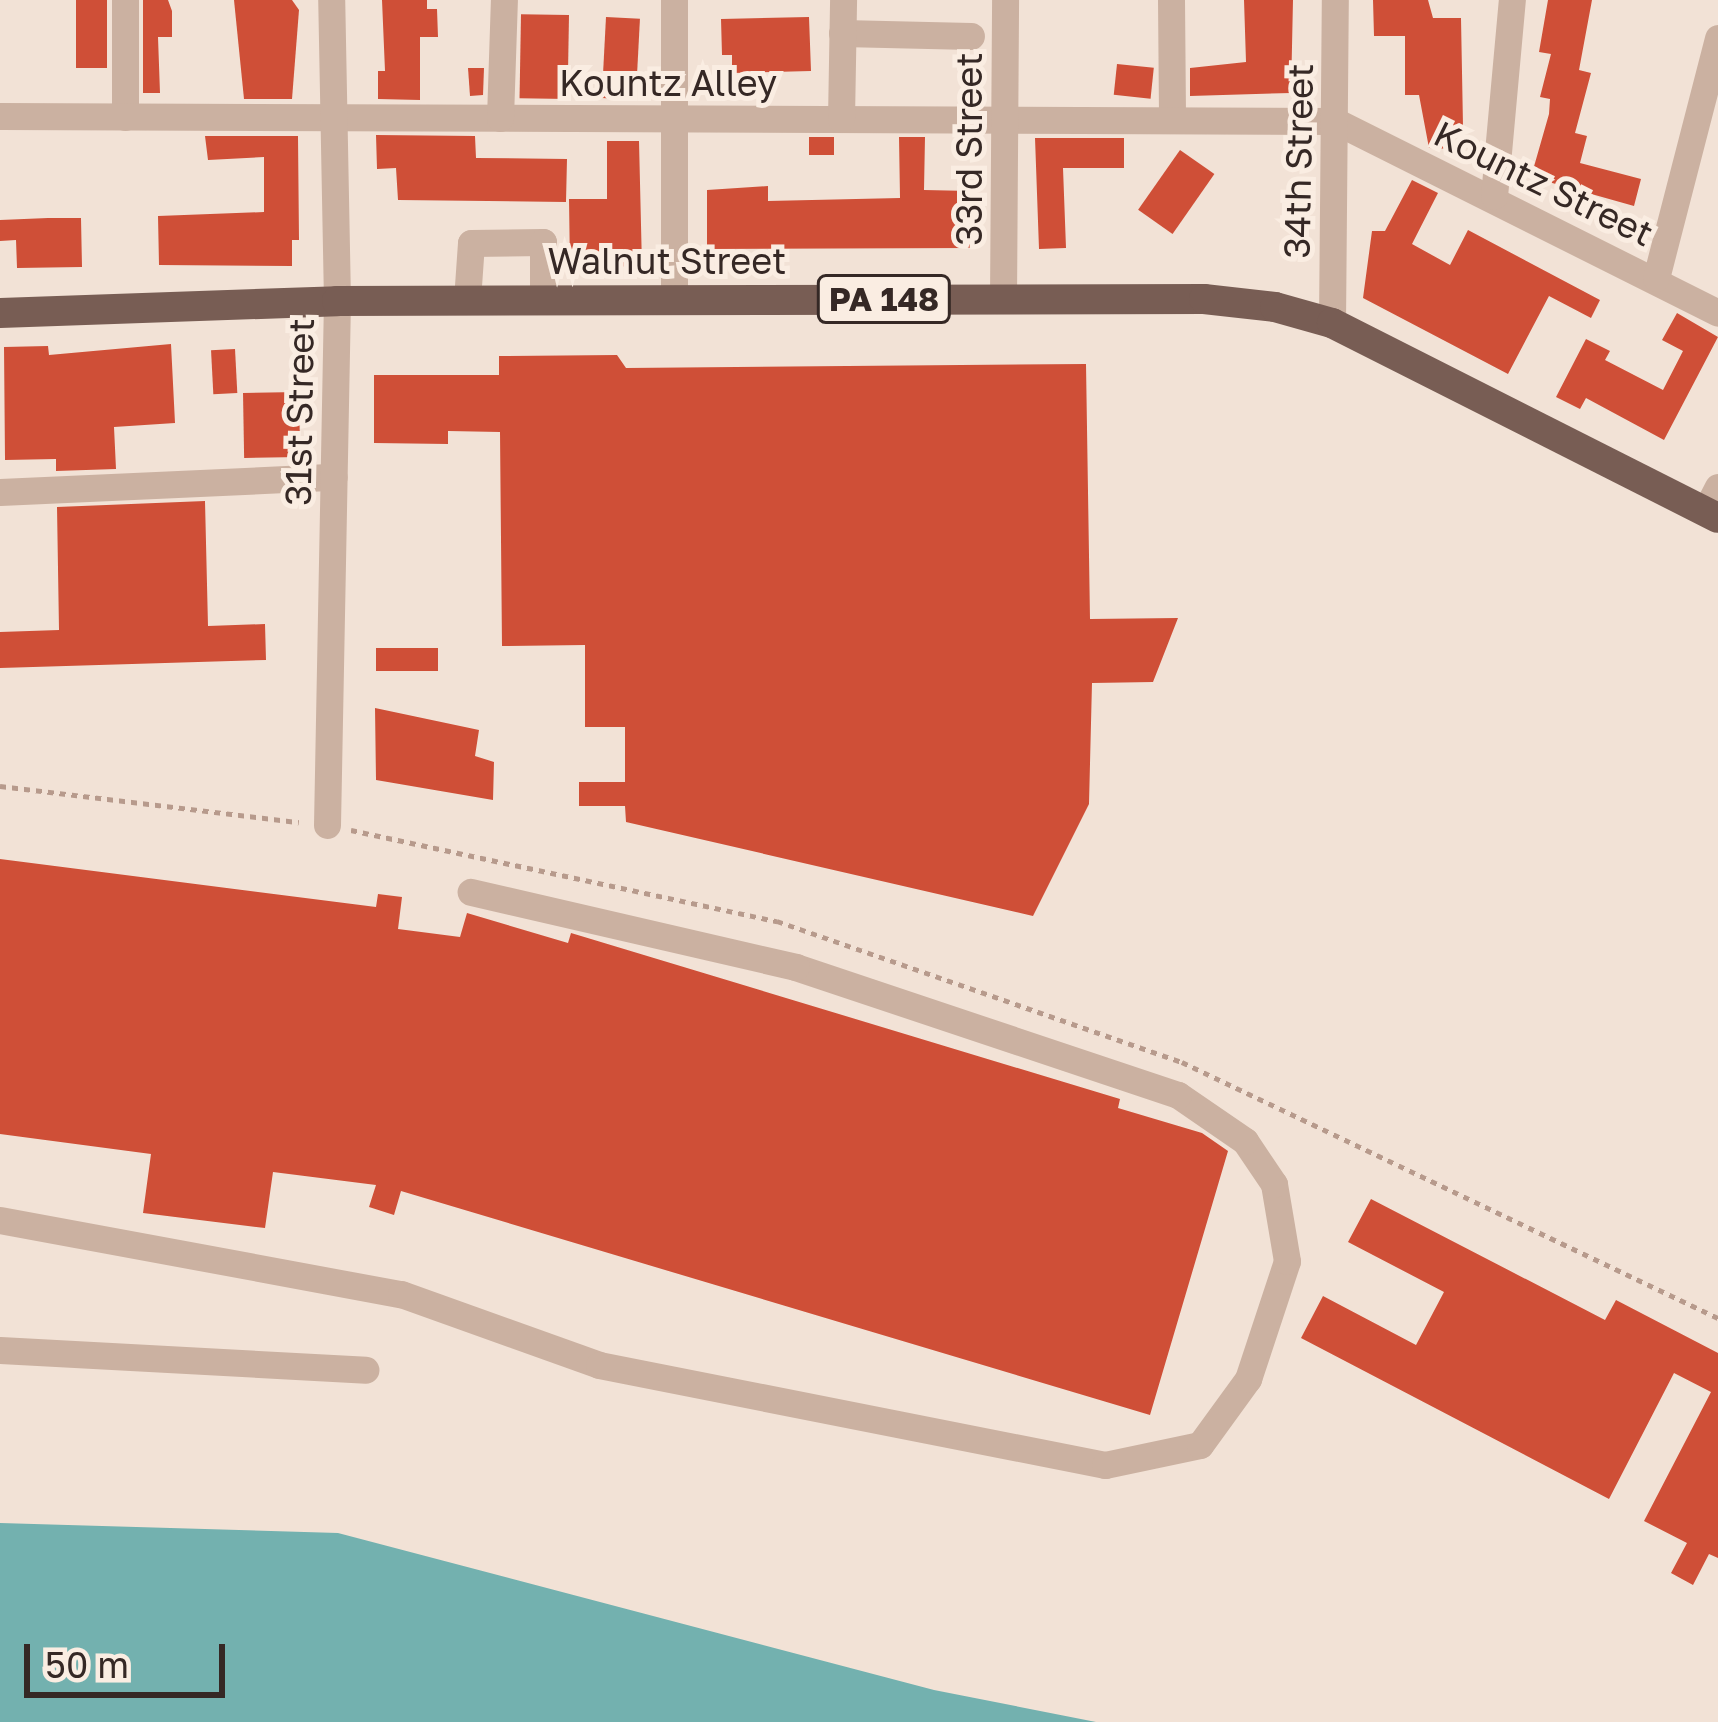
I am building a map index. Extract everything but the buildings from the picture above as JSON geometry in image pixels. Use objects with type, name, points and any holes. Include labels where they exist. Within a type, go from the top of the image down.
[{"type":"main road","name":"Walnut Street","points":[[0,313],[337,301],[1204,299],[1332,323],[1714,506]]},
{"type":"street","points":[[125,0],[125,117]]},
{"type":"street","name":"31st Street","points":[[327,826],[337,301],[331,0]]},
{"type":"street","points":[[500,118],[504,0]]},
{"type":"street","points":[[674,0],[674,299]]},
{"type":"street","points":[[841,119],[843,0]]},
{"type":"street","name":"33rd Street","points":[[1004,299],[1005,0]]},
{"type":"street","points":[[1171,0],[1172,121]]},
{"type":"street","name":"34th Street","points":[[1332,323],[1335,0]]},
{"type":"street","points":[[1494,196],[1512,0]]},
{"type":"street","points":[[842,33],[971,36]]},
{"type":"street","points":[[1656,278],[1718,38]]},
{"type":"street","name":"Kountz Alley","points":[[0,116],[1335,121]]},
{"type":"street","name":"Kountz Street","points":[[1335,121],[1494,196],[1718,313]]},
{"type":"street","points":[[466,300],[471,244],[543,242],[543,300]]},
{"type":"street","points":[[0,492],[334,477]]},
{"type":"street","points":[[0,1220],[401,1294],[599,1365],[1105,1466],[1200,1445],[1247,1379],[1287,1261],[1274,1184],[1246,1141],[1178,1095],[796,968],[471,892]]},
{"type":"street","points":[[0,1350],[365,1370]]},
{"type":"water","points":[[0,1523],[338,1533],[934,1690],[1096,1722],[0,1722]]}]
